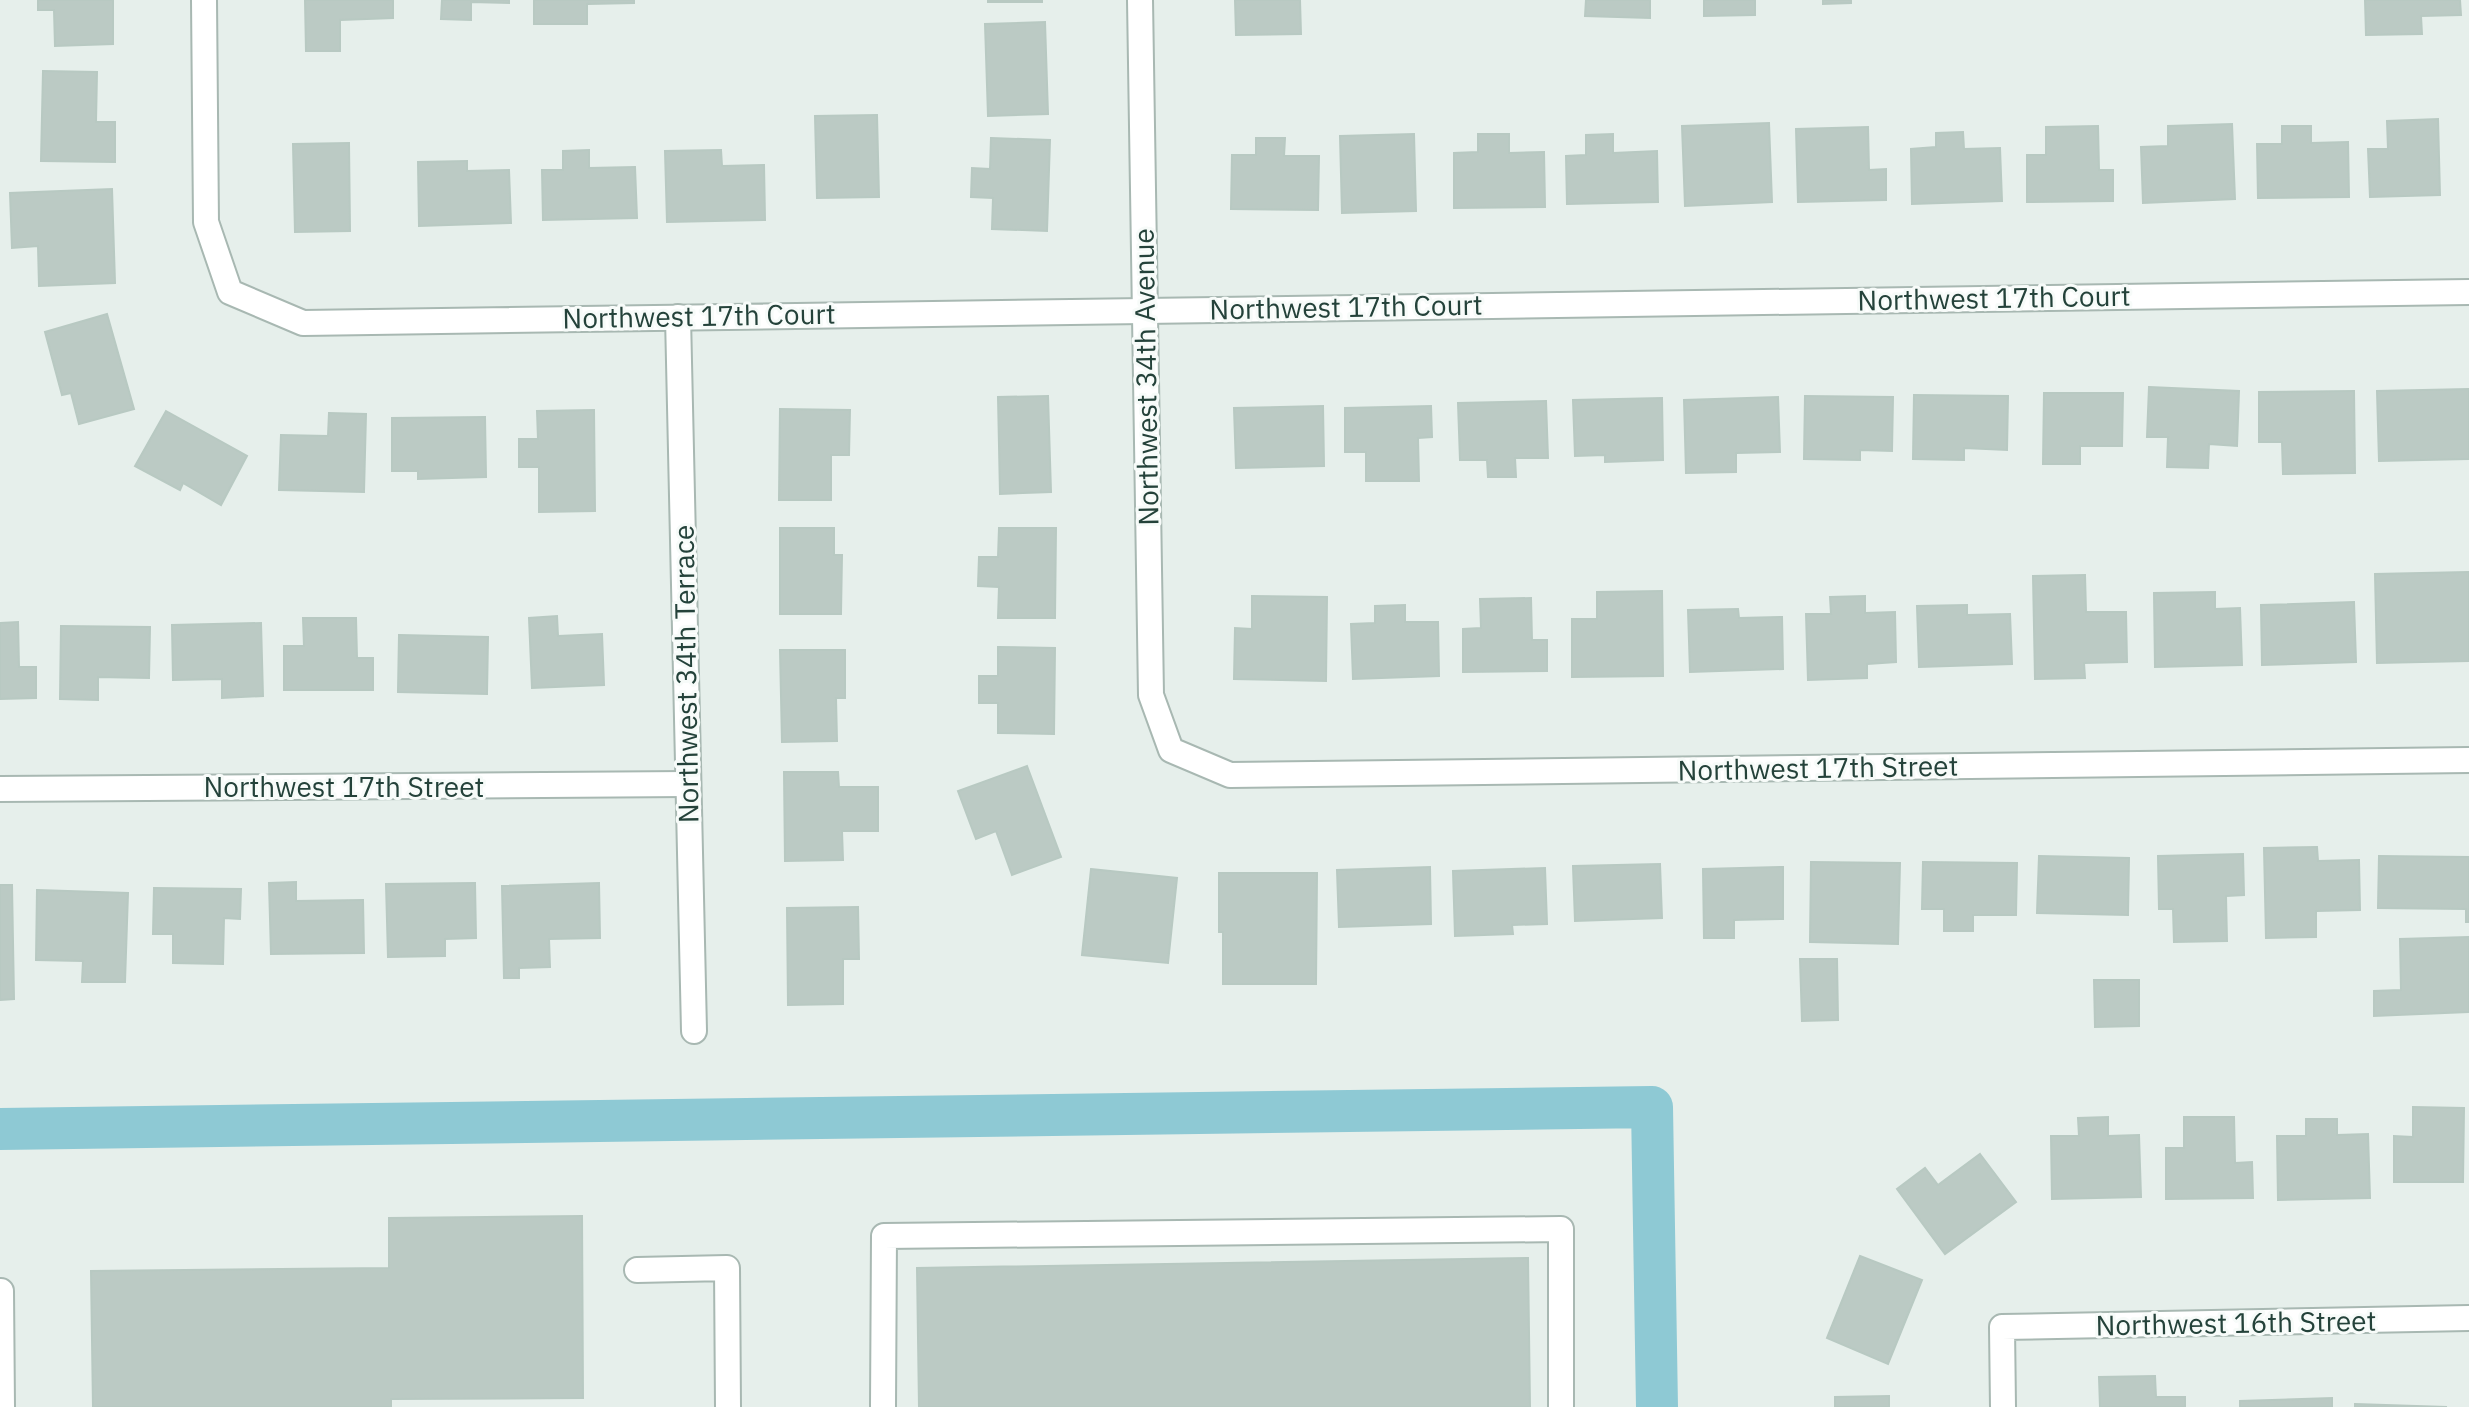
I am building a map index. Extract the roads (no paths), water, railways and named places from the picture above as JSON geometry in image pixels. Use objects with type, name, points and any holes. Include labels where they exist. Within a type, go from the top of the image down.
[{"type":"street","name":"Northwest 17th Court","points":[[204,0],[206,222],[230,292],[303,323],[2469,292]]},
{"type":"street","name":"Northwest 34th Avenue","points":[[1140,0],[1151,695],[1171,750]]},
{"type":"street","name":"Northwest 34th Terrace","points":[[678,317],[694,1031]]},
{"type":"street","name":"Northwest 17th Street","points":[[1171,750],[1230,775],[2469,760]]},
{"type":"street","name":"Northwest 17th Street","points":[[0,789],[688,784]]},
{"type":"street","points":[[883,1407],[884,1236],[1561,1229],[1561,1407]]},
{"type":"street","points":[[637,1270],[727,1268],[728,1407]]},
{"type":"street","points":[[1,1291],[2,1407]]},
{"type":"street","name":"Northwest 16th Street","points":[[2003,1407],[2002,1327],[2469,1318]]},
{"type":"waterway","points":[[0,1129],[1652,1107],[1657,1407]]}]
